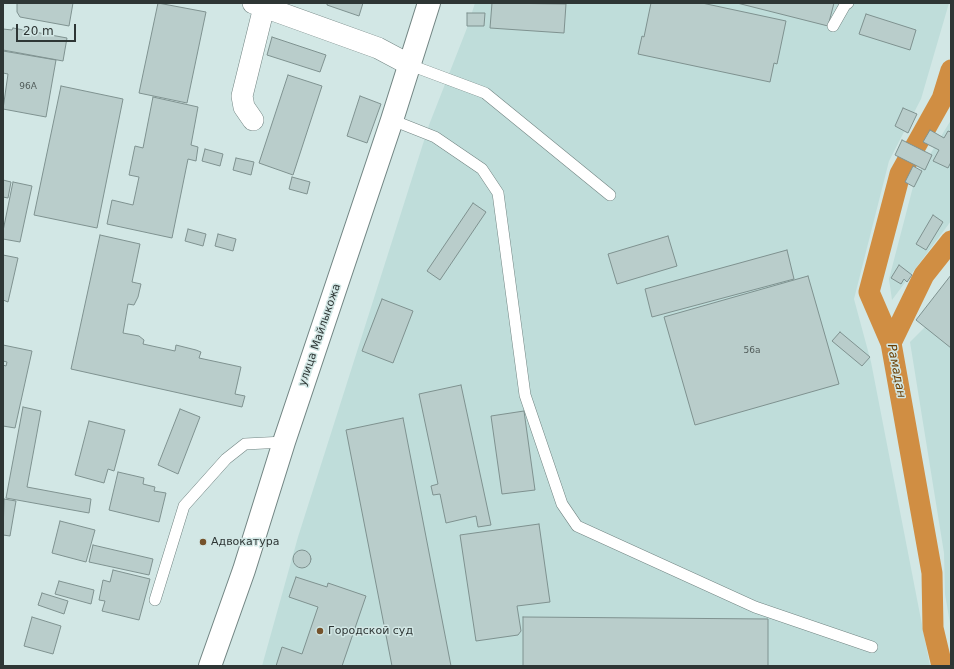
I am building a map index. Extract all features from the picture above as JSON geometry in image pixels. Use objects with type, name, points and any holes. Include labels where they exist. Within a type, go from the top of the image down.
[{"type":"street","name":"улица Майлыкожа","points":[[210,666],[244,570],[284,442],[392,120],[429,3]]},
{"type":"street","points":[[253,120],[244,107],[242,96],[259,5],[378,48],[410,65]]},
{"type":"lane","points":[[833,26],[845,5],[848,3]]},
{"type":"lane","points":[[410,65],[486,93],[610,195]]},
{"type":"lane","points":[[392,120],[434,137],[482,168],[498,193],[525,395],[562,504],[577,526],[755,607],[872,648]]},
{"type":"lane","points":[[155,600],[184,506],[226,459],[245,444],[284,442]]},
{"type":"shaded area","points":[[475,3],[949,3],[921,99],[889,161],[854,299],[871,362],[930,666],[262,666],[298,537],[429,125],[467,28]]},
{"type":"shaded area","points":[[951,120],[951,221],[892,300],[889,279],[915,179]]},
{"type":"shaded area","points":[[951,301],[951,629],[945,594],[944,553],[910,342]]},
{"type":"building","points":[[17,3],[73,3],[69,26],[20,17],[17,12]]},
{"type":"building","points":[[158,3],[206,12],[187,103],[139,93]]},
{"type":"building","points":[[327,3],[363,3],[359,16],[327,5]]},
{"type":"building","points":[[492,3],[566,4],[564,33],[490,28]]},
{"type":"building","points":[[651,3],[702,3],[786,21],[777,64],[774,63],[770,82],[638,54],[642,36],[644,37]]},
{"type":"building","points":[[737,3],[834,3],[828,26]]},
{"type":"building","points":[[467,13],[485,13],[484,26],[467,26]]},
{"type":"building","points":[[866,14],[916,30],[910,50],[859,34]]},
{"type":"building","points":[[13,28],[67,38],[63,61],[3,50],[3,29],[12,30]]},
{"type":"building","points":[[272,37],[326,55],[320,72],[267,55]]},
{"type":"building","points":[[3,51],[56,60],[46,117],[3,109],[8,74],[3,73]]},
{"type":"building","points":[[288,75],[322,86],[293,175],[259,163]]},
{"type":"building","points":[[61,86],[123,99],[97,228],[34,215]]},
{"type":"building","points":[[360,96],[381,104],[367,143],[347,136]]},
{"type":"building","points":[[153,97],[198,107],[191,145],[198,147],[196,161],[188,159],[172,238],[107,224],[112,200],[133,205],[139,177],[129,175],[135,146],[143,148]]},
{"type":"building","points":[[903,108],[917,114],[908,133],[895,126]]},
{"type":"building","points":[[930,130],[944,138],[948,131],[951,132],[951,162],[948,168],[933,161],[939,150],[923,142]]},
{"type":"building","points":[[902,140],[932,155],[925,170],[895,155]]},
{"type":"building","points":[[205,149],[223,154],[220,166],[202,161]]},
{"type":"building","points":[[236,158],[254,162],[251,175],[233,170]]},
{"type":"building","points":[[913,166],[922,171],[914,187],[905,182]]},
{"type":"building","points":[[292,177],[310,182],[307,194],[289,189]]},
{"type":"building","points":[[3,180],[11,182],[8,198],[3,197]]},
{"type":"building","points":[[13,182],[32,186],[20,242],[3,239],[3,231]]},
{"type":"building","points":[[473,203],[486,212],[440,280],[427,271]]},
{"type":"building","points":[[933,215],[943,222],[926,250],[916,244]]},
{"type":"building","points":[[188,229],[206,234],[203,246],[185,241]]},
{"type":"building","points":[[218,234],[236,239],[233,251],[215,246]]},
{"type":"building","points":[[100,235],[140,244],[132,282],[141,284],[138,297],[134,305],[128,304],[123,333],[139,336],[144,340],[143,344],[175,351],[176,345],[201,352],[199,358],[241,367],[235,394],[245,396],[242,407],[71,369]]},
{"type":"building","points":[[668,236],[677,266],[617,284],[608,254]]},
{"type":"building","points":[[787,250],[794,279],[652,317],[645,289]]},
{"type":"building","points":[[3,255],[18,258],[8,302],[3,300]]},
{"type":"building","points":[[899,265],[912,275],[907,282],[904,279],[901,284],[891,278]]},
{"type":"building","points":[[951,275],[951,348],[916,320]]},
{"type":"building","points":[[808,276],[839,384],[695,425],[664,317]]},
{"type":"building","points":[[382,299],[413,311],[393,363],[362,351]]},
{"type":"building","points":[[840,332],[870,357],[862,366],[832,341]]},
{"type":"building","points":[[3,345],[32,351],[15,428],[3,426],[3,365],[6,366],[7,362],[3,361]]},
{"type":"building","points":[[461,385],[491,525],[478,527],[476,516],[446,523],[440,494],[433,495],[431,486],[438,484],[419,394]]},
{"type":"building","points":[[23,407],[41,411],[27,487],[91,499],[89,513],[6,498]]},
{"type":"building","points":[[180,409],[200,417],[178,474],[158,465]]},
{"type":"building","points":[[524,411],[535,490],[502,494],[491,416]]},
{"type":"building","points":[[403,418],[451,666],[392,666],[346,430]]},
{"type":"building","points":[[89,421],[125,430],[114,471],[108,469],[104,483],[75,475]]},
{"type":"building","points":[[118,472],[144,478],[143,484],[155,487],[154,491],[166,493],[159,522],[109,510]]},
{"type":"building","points":[[4,499],[16,501],[10,536],[3,535]]},
{"type":"building","points":[[60,521],[95,530],[86,562],[52,553]]},
{"type":"building","points":[[539,524],[550,602],[517,606],[521,631],[518,635],[476,641],[460,535]]},
{"type":"building","points":[[93,545],[153,559],[149,575],[89,562]]},
{"type":"building","points":[[298,550],[306,550],[311,555],[309,566],[306,568],[298,568],[293,563],[293,555]]},
{"type":"building","points":[[113,570],[150,579],[139,620],[102,611],[105,601],[99,600],[103,580],[110,582]]},
{"type":"building","points":[[296,577],[327,587],[328,583],[366,596],[342,666],[276,666],[282,647],[302,654],[318,607],[289,597]]},
{"type":"building","points":[[59,581],[94,590],[91,604],[55,594]]},
{"type":"building","points":[[42,593],[68,601],[64,614],[38,605]]},
{"type":"building","points":[[32,617],[61,626],[53,654],[24,646]]},
{"type":"building","points":[[523,617],[768,619],[768,666],[523,666]]},
{"type":"waterway","name":"Рамадан","points":[[942,666],[933,628],[932,573],[891,343],[869,292],[900,174],[942,99],[951,70]]},
{"type":"waterway","points":[[891,343],[924,275],[951,241]]},
{"type":"place","name":"Адвокатура","points":[[203,542]]},
{"type":"place","name":"Городской суд","points":[[320,631]]}]
